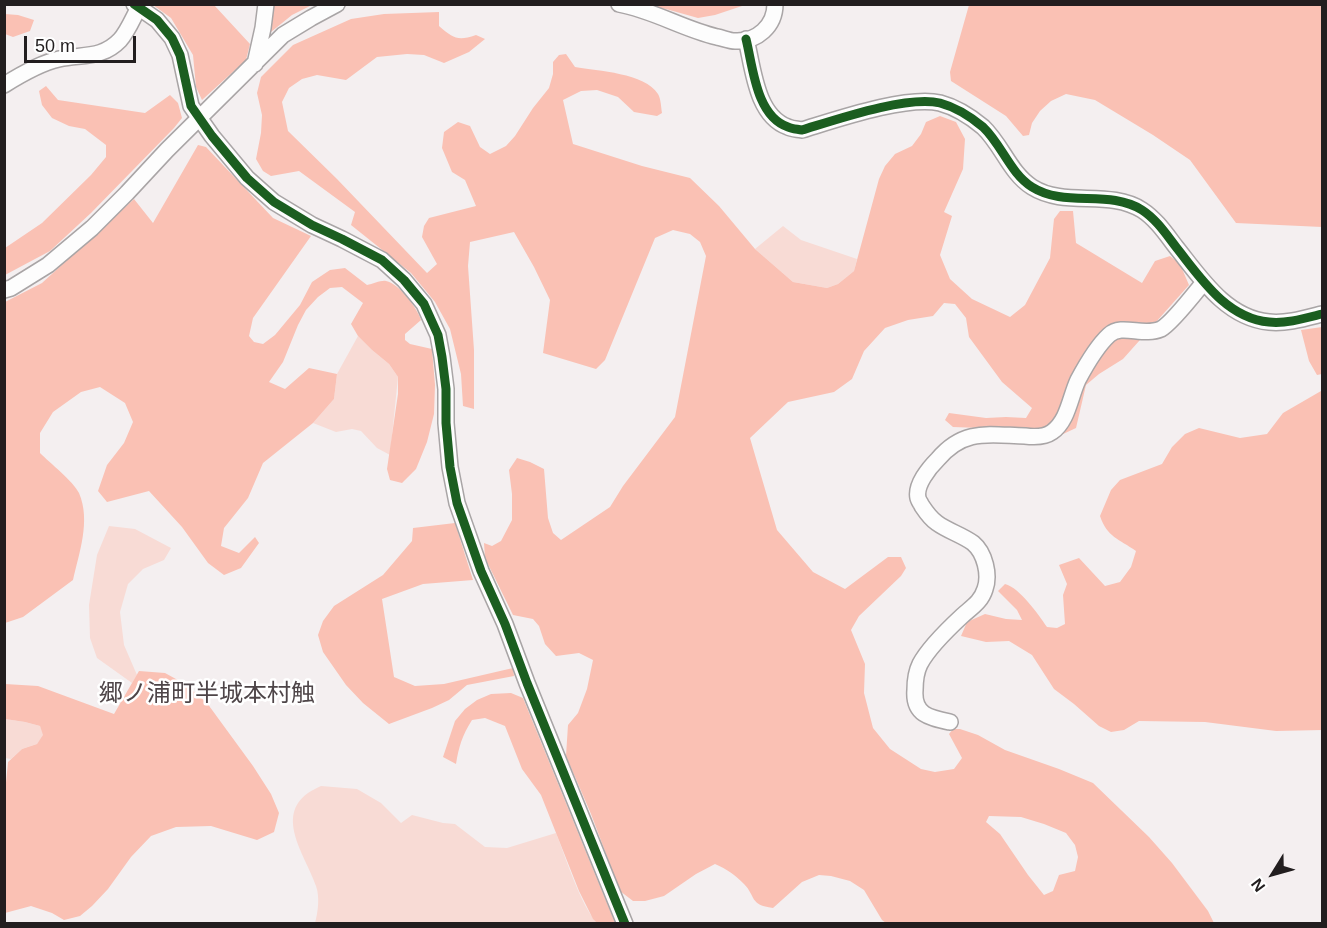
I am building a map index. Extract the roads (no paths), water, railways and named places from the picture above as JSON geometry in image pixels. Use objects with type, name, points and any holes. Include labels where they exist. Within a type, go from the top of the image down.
[{"type":"street","points":[[255,64],[266,4]]},
{"type":"street","points":[[4,290],[48,265],[92,228],[166,150],[283,35],[337,4]]},
{"type":"street","points":[[619,4],[702,33],[735,41],[756,36],[763,31],[771,23],[775,4]]},
{"type":"street","points":[[4,86],[58,59],[96,55],[109,49],[120,40],[126,31],[136,6],[157,20],[172,38],[180,55],[191,106],[247,178],[274,202],[312,225],[382,260],[404,280],[424,304],[438,334],[440,346],[446,389],[450,467],[457,503],[481,571],[505,624],[625,924]]},
{"type":"street","points":[[746,39],[761,99],[776,121],[788,128],[802,130],[884,107],[916,102],[938,102],[954,108],[984,129],[1023,180],[1034,188],[1050,195],[1109,200],[1129,204],[1143,210],[1155,221],[1204,282],[1222,300],[1248,318],[1282,322],[1323,314]]},
{"type":"street","points":[[950,722],[931,718],[919,711],[914,698],[916,678],[920,663],[942,634],[982,599],[987,571],[982,556],[974,544],[936,523],[927,513],[918,499],[918,488],[939,456],[963,438],[978,434],[1035,437],[1051,434],[1062,422],[1078,380],[1110,333],[1123,329],[1148,333],[1162,328],[1204,282]]},
{"type":"district","name":"郷ノ浦町半城本村触","points":[[207,694]]}]
